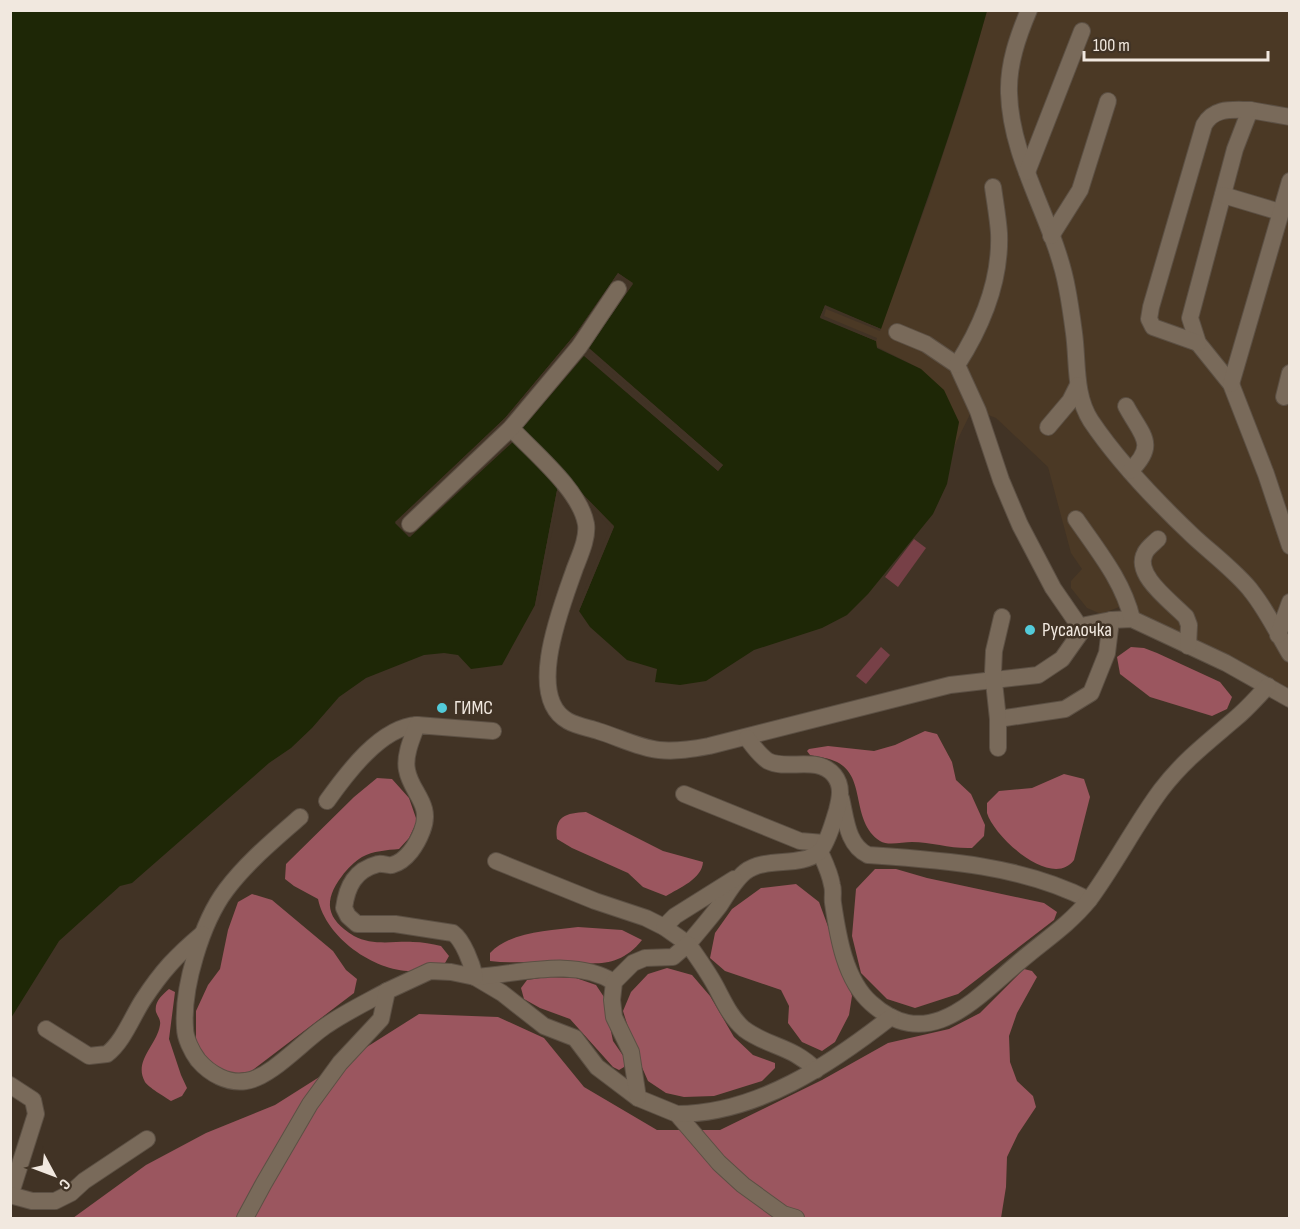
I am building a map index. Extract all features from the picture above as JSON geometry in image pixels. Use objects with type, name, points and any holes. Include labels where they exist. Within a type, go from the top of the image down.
[{"type":"street","points":[[1029,10],[1018,34],[1011,65],[1009,93],[1011,117],[1027,172],[1051,236],[1066,285],[1074,333],[1078,385],[1090,419],[1130,471],[1160,505],[1252,591],[1290,654]]},
{"type":"street","points":[[1027,172],[1082,31]]},
{"type":"street","points":[[1051,236],[1080,190],[1107,101]]},
{"type":"street","points":[[1198,343],[1153,327],[1149,319],[1204,125],[1208,118],[1220,111],[1250,110],[1290,117]]},
{"type":"street","points":[[1250,110],[1235,150],[1190,313],[1198,343],[1231,384],[1266,474],[1290,546]]},
{"type":"street","points":[[1231,384],[1290,181]]},
{"type":"street","points":[[957,365],[973,341],[988,308],[996,272],[999,234],[993,187]]},
{"type":"street","points":[[1223,195],[1280,212]]},
{"type":"street","points":[[410,524],[511,428],[579,347],[618,289]]},
{"type":"street","points":[[897,332],[926,344],[957,365],[978,411],[1001,480],[1020,525],[1053,588],[1082,630]]},
{"type":"street","points":[[1284,397],[1290,373]]},
{"type":"street","points":[[1048,428],[1070,401],[1078,385]]},
{"type":"street","points":[[1126,406],[1146,446],[1144,455],[1130,471]]},
{"type":"street","points":[[511,428],[566,486],[579,507],[586,525],[584,544],[549,651],[549,686],[552,706],[567,721],[658,750],[683,751],[747,738],[950,685],[1038,675],[1062,659],[1086,625],[1132,619],[1290,699]]},
{"type":"street","points":[[1076,519],[1109,566],[1127,599],[1132,619]]},
{"type":"street","points":[[1158,539],[1144,554],[1142,567],[1147,579],[1186,617],[1189,625],[1188,646]]},
{"type":"street","points":[[1278,635],[1290,602]]},
{"type":"street","points":[[998,748],[998,719],[993,680],[994,651],[1002,617]]},
{"type":"street","points":[[998,719],[1065,709],[1091,693],[1107,653],[1111,620]]},
{"type":"street","points":[[822,847],[833,888],[839,934],[849,970],[861,991],[871,1003],[891,1017],[905,1023],[927,1024],[945,1019],[970,1004],[1063,927],[1089,900],[1161,790],[1197,750],[1237,718],[1268,686]]},
{"type":"street","points":[[417,725],[406,759],[406,771],[424,805],[426,819],[422,831],[406,857],[392,865],[379,864],[355,876],[344,908],[348,916],[357,924],[395,924],[453,933],[460,938],[476,977],[502,993],[544,1026],[575,1038],[597,1068],[639,1098],[678,1114],[696,1114],[758,1098],[816,1070],[891,1017]]},
{"type":"street","points":[[327,801],[350,770],[395,731],[417,725],[493,731]]},
{"type":"street","points":[[747,738],[760,755],[775,763],[821,766],[834,775],[840,788],[851,839],[857,850],[868,855],[1019,874],[1067,889],[1089,900]]},
{"type":"street","points":[[684,794],[822,847]]},
{"type":"street","points":[[664,927],[675,916],[745,872],[764,863],[807,858],[822,847],[833,823],[841,796]]},
{"type":"street","points":[[300,817],[245,866],[224,892],[202,934],[187,991],[184,1029],[193,1053],[204,1067],[218,1077],[235,1082],[262,1077],[328,1024],[387,991],[430,971],[476,977],[548,968],[603,975],[614,982]]},
{"type":"street","points":[[496,861],[664,927],[688,944],[732,1016],[742,1028],[805,1059],[816,1070]]},
{"type":"street","points":[[639,1098],[631,1052],[614,1017],[612,1000],[614,982],[633,963],[645,958],[673,957],[688,944],[745,872]]},
{"type":"street","points":[[46,1029],[89,1056],[107,1054],[117,1043],[157,979],[176,956],[202,934]]},
{"type":"street","points":[[245,1218],[310,1104],[345,1057],[381,1019],[387,991]]},
{"type":"street","points":[[10,1086],[33,1100],[36,1114],[11,1195],[32,1202],[55,1201],[71,1193],[84,1181],[147,1139]]},
{"type":"street","points":[[678,1114],[719,1163],[743,1185],[783,1214],[796,1218]]},
{"type":"shaded area","points":[[11,11],[987,11],[950,131],[881,329],[825,306],[820,317],[876,341],[877,348],[921,369],[944,390],[959,422],[947,484],[933,514],[868,594],[847,615],[822,628],[754,650],[706,681],[680,685],[655,682],[657,669],[627,660],[590,627],[579,611],[614,526],[520,430],[584,355],[718,471],[723,465],[588,348],[633,284],[618,273],[577,332],[505,418],[395,522],[410,537],[515,440],[558,485],[535,605],[502,665],[471,669],[458,655],[444,653],[424,655],[366,678],[339,697],[291,748],[269,763],[132,883],[120,886],[59,941],[11,1018]]},
{"type":"shaded area","points":[[987,11],[1289,11],[1289,690],[1122,606],[1101,614],[1087,608],[1071,588],[1071,581],[1082,569],[1071,553],[1048,467],[996,418],[978,411],[972,410],[954,447],[959,422],[921,369],[820,318],[825,305],[881,328],[929,197],[966,85]]},
{"type":"shaded area","points":[[914,539],[926,548],[898,587],[885,577]]},
{"type":"shaded area","points":[[881,647],[890,655],[866,684],[856,676]]},
{"type":"shaded area","points":[[1131,647],[1144,648],[1157,653],[1220,682],[1232,697],[1227,709],[1212,716],[1150,697],[1120,674],[1117,657]]},
{"type":"shaded area","points":[[925,731],[937,734],[952,762],[956,780],[971,794],[985,825],[984,836],[972,848],[919,842],[887,843],[880,841],[865,822],[856,788],[846,769],[837,762],[810,755],[807,751],[828,746],[874,751],[895,745]]},
{"type":"shaded area","points":[[1064,774],[1084,779],[1090,797],[1074,860],[1064,868],[1052,869],[1025,857],[1000,835],[987,813],[987,803],[999,791],[1032,788]]},
{"type":"shaded area","points":[[377,778],[392,779],[409,798],[417,821],[409,838],[399,849],[366,855],[346,871],[332,894],[330,909],[338,923],[354,936],[376,942],[420,942],[441,946],[449,956],[445,963],[413,971],[383,966],[368,959],[354,950],[331,927],[318,899],[285,879],[286,864],[354,797]]},
{"type":"shaded area","points":[[586,812],[663,851],[703,862],[702,868],[689,882],[666,896],[643,887],[628,873],[557,839],[557,825],[563,817]]},
{"type":"shaded area","points":[[875,869],[896,869],[927,878],[1044,903],[1057,912],[1054,920],[958,994],[915,1008],[887,999],[861,973],[852,936],[856,889]]},
{"type":"shaded area","points":[[796,884],[819,902],[852,996],[849,1015],[835,1042],[822,1051],[802,1042],[788,1023],[789,1006],[781,990],[725,971],[710,958],[715,933],[732,909],[761,888]]},
{"type":"shaded area","points":[[252,894],[272,900],[333,951],[346,970],[357,979],[354,993],[250,1072],[227,1074],[212,1065],[196,1045],[196,1011],[208,985],[220,969],[228,930],[238,902]]},
{"type":"shaded area","points":[[578,927],[622,930],[642,940],[624,956],[604,963],[490,961],[490,953],[519,936]]},
{"type":"shaded area","points":[[667,968],[692,975],[710,996],[734,1037],[753,1055],[775,1063],[775,1068],[762,1081],[714,1096],[684,1097],[666,1093],[648,1081],[637,1056],[623,1011],[631,992],[648,974]]},
{"type":"shaded area","points":[[1024,969],[1032,971],[1037,977],[1017,1013],[1009,1036],[1010,1062],[1017,1081],[1033,1096],[1036,1107],[1018,1134],[1007,1157],[1006,1187],[1001,1218],[73,1218],[146,1165],[206,1133],[275,1105],[419,1014],[498,1017],[544,1038],[584,1087],[657,1130],[720,1130],[822,1080],[888,1043],[949,1029],[980,1013]]},
{"type":"shaded area","points":[[547,977],[576,978],[596,985],[604,997],[613,1041],[624,1057],[624,1067],[619,1070],[613,1067],[570,1019],[540,1008],[524,999],[521,988],[527,980]]},
{"type":"shaded area","points":[[169,989],[175,992],[169,1039],[187,1088],[182,1096],[171,1101],[147,1084],[142,1074],[144,1060],[160,1025],[156,1005]]},
{"type":"pier","points":[[618,273],[633,283],[589,348],[723,465],[718,471],[584,356],[521,430],[614,527],[579,611],[576,611],[610,527],[517,430],[584,352],[719,466],[586,349],[629,284],[619,277],[579,334],[507,420],[399,523],[409,533],[513,438],[561,485],[538,606],[535,605],[558,485],[514,440],[409,537],[395,523],[505,418],[577,332]]},
{"type":"pier","points":[[825,305],[881,329],[880,331],[826,309],[824,316],[877,338],[876,341],[820,318]]},
{"type":"place","name":"Русалочка","points":[[1030,630]]},
{"type":"place","name":"ГИМС","points":[[442,708]]}]
